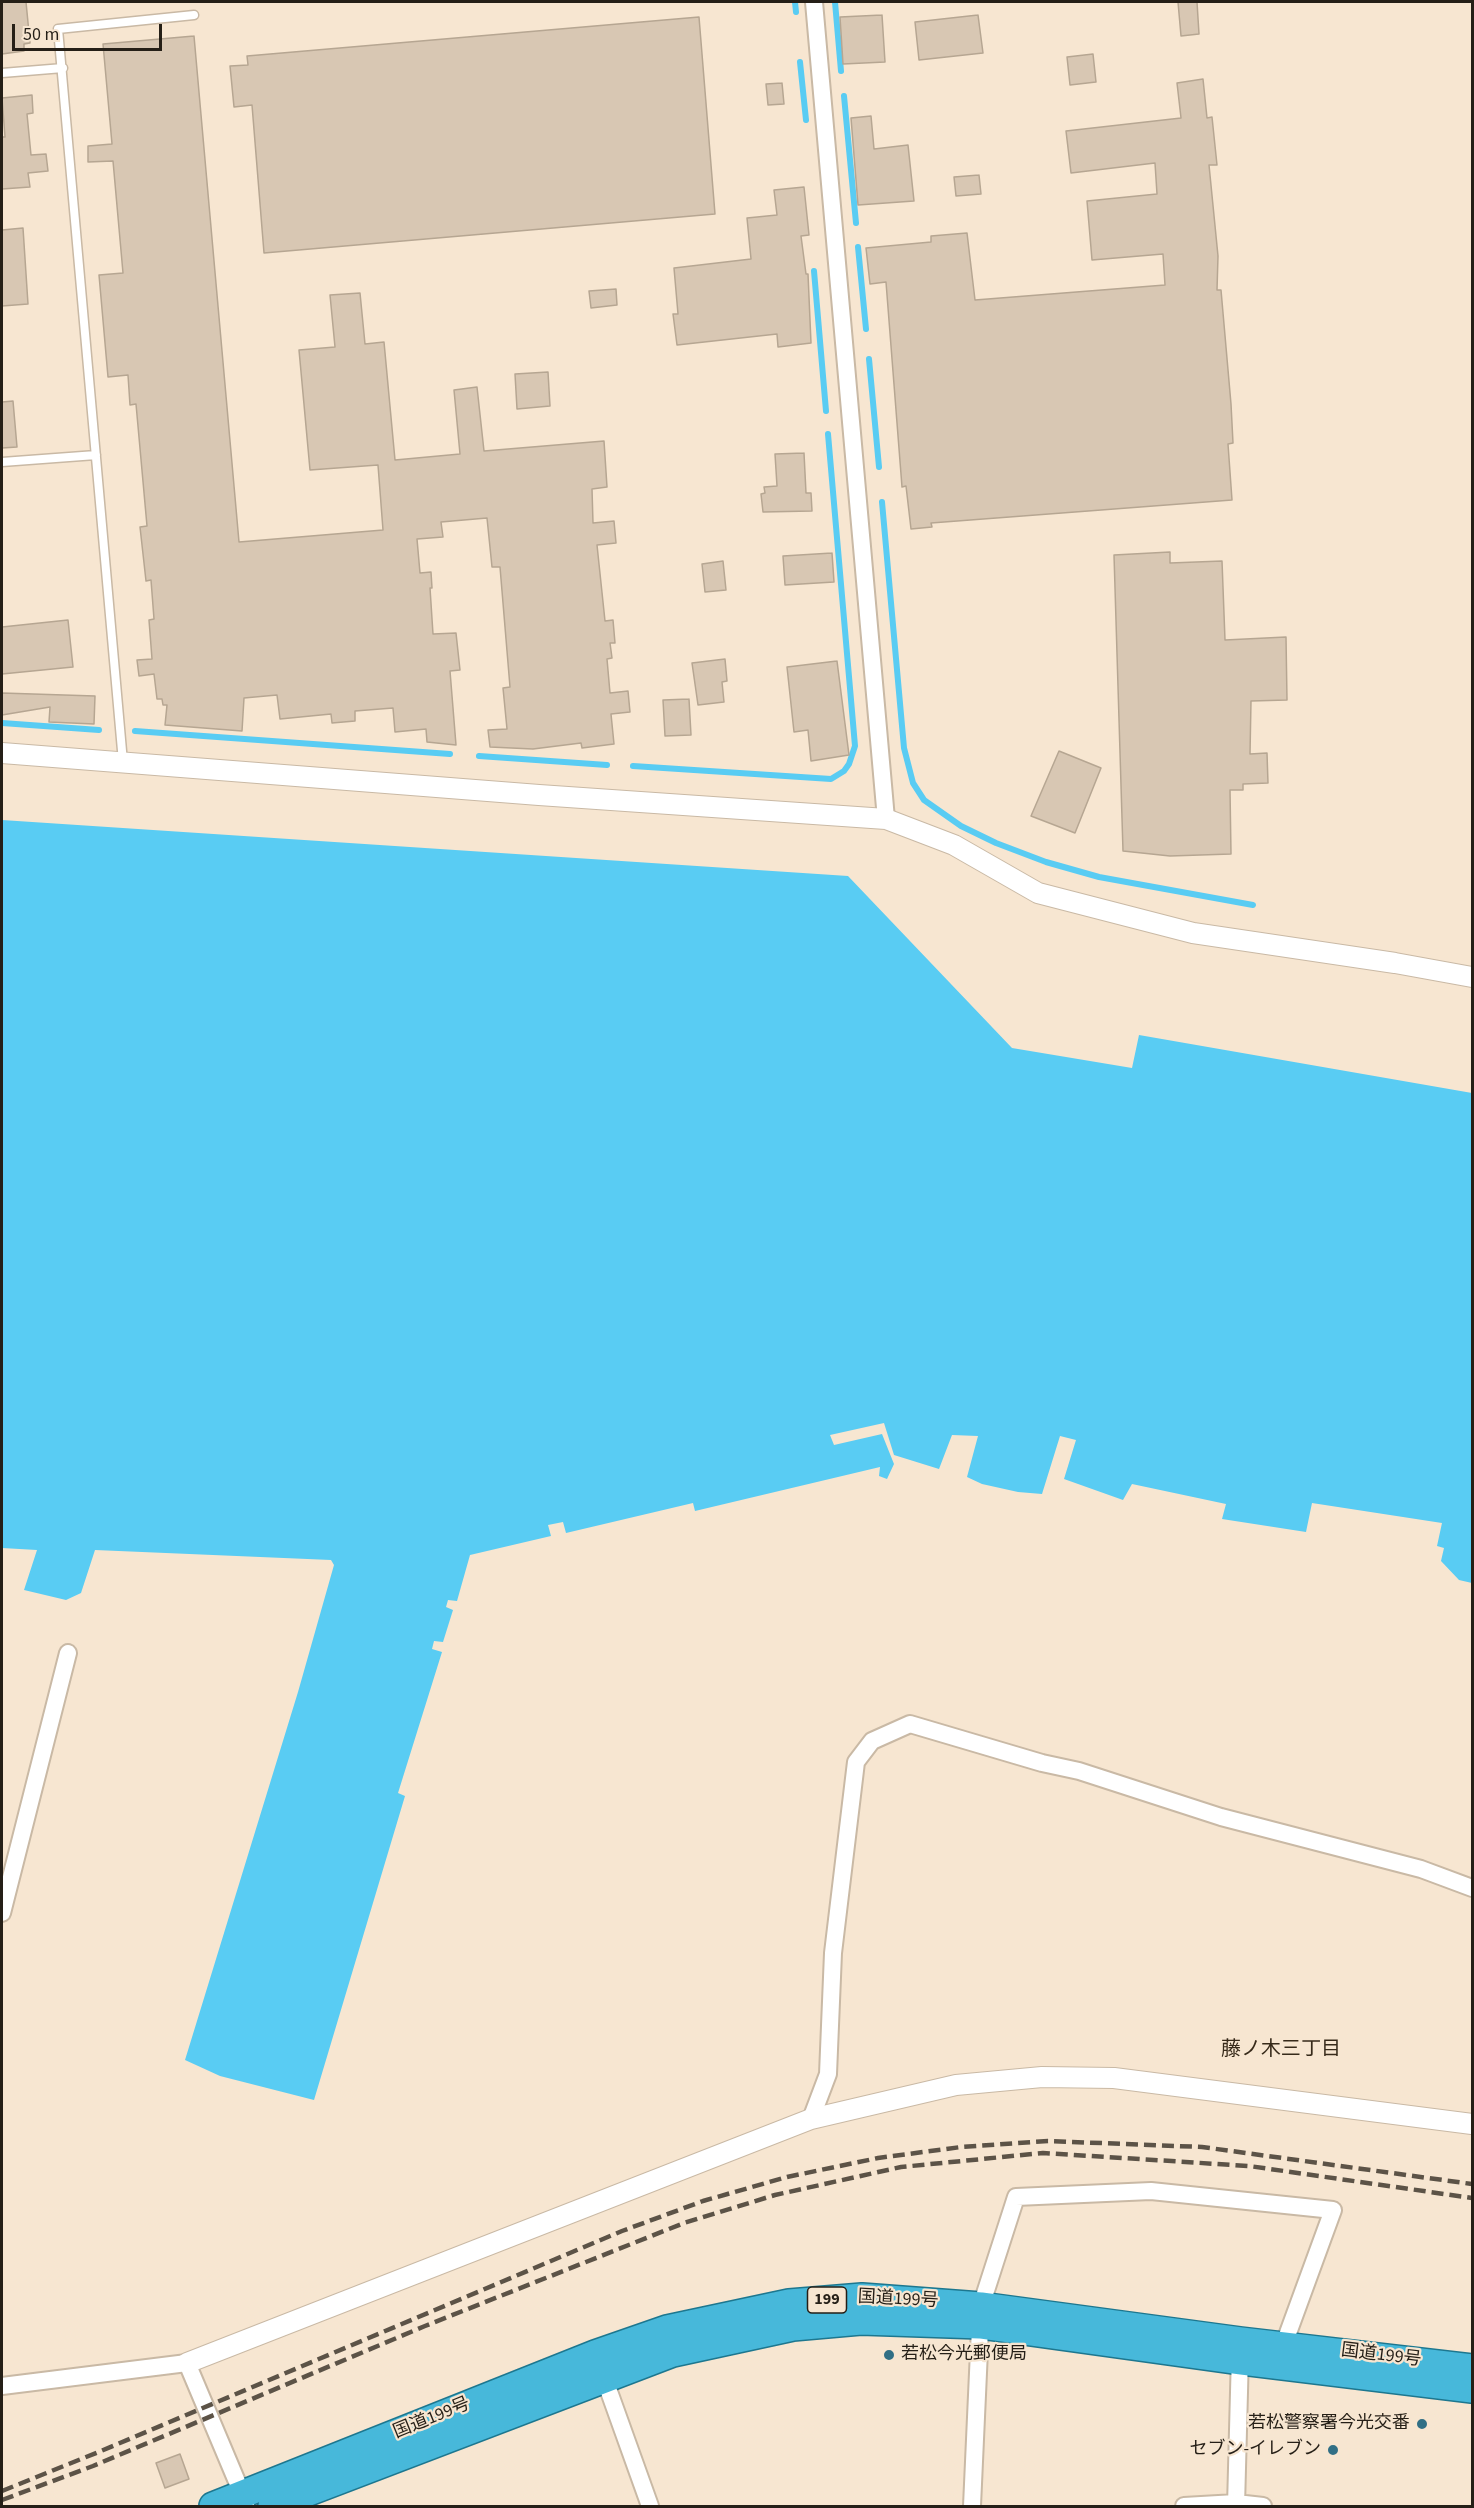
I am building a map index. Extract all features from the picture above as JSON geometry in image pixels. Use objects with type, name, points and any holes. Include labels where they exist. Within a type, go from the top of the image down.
[{"type":"highway","name":"国道199号","points":[[272,2506],[600,2366],[667,2329],[789,2303],[862,2297],[1240,2351],[1473,2388]]},
{"type":"highway","name":"国道199号","points":[[1240,2351],[1284,2344],[1473,2368]]},
{"type":"highway","name":"国道199号","points":[[213,2506],[245,2500],[600,2366]]},
{"type":"street","points":[[814,2],[886,819]]},
{"type":"street","points":[[2,753],[540,795],[886,819],[954,845],[1038,893],[1193,933],[1473,977]]},
{"type":"street","points":[[2,1913],[68,1653]]},
{"type":"street","points":[[811,2119],[828,2074],[833,1953],[856,1762],[872,1741],[910,1724],[1042,1763],[1079,1771],[1221,1817],[1421,1869],[1473,1888]]},
{"type":"street","points":[[2,2386],[187,2363],[811,2119],[956,2085],[1042,2077],[1114,2078],[1473,2124]]},
{"type":"street","points":[[972,2506],[981,2315],[1016,2197],[1151,2190],[1333,2210],[1284,2344]]},
{"type":"street","points":[[1236,2505],[1240,2351]]},
{"type":"street","points":[[187,2363],[245,2500]]},
{"type":"street","points":[[600,2366],[650,2506]]},
{"type":"street","points":[[1184,2506],[1263,2506]]},
{"type":"lane","points":[[123,762],[58,29],[194,15]]},
{"type":"lane","points":[[2,74],[63,68]]},
{"type":"lane","points":[[2,462],[96,455]]},
{"type":"water","points":[[2,820],[848,876],[1012,1048],[1132,1068],[1139,1035],[1472,1093],[1472,1583],[1459,1580],[1441,1561],[1444,1548],[1437,1546],[1442,1523],[1312,1503],[1306,1532],[1222,1519],[1226,1504],[1132,1484],[1123,1500],[1064,1479],[1076,1440],[1060,1436],[1042,1494],[1018,1492],[982,1484],[967,1477],[978,1436],[952,1435],[939,1469],[894,1455],[884,1423],[830,1435],[834,1445],[882,1434],[894,1464],[887,1479],[879,1476],[880,1467],[695,1511],[693,1503],[566,1533],[563,1522],[548,1525],[551,1536],[470,1555],[457,1601],[448,1600],[446,1607],[453,1610],[443,1642],[434,1641],[432,1649],[442,1652],[398,1793],[405,1796],[314,2100],[220,2076],[185,2060],[298,1692],[334,1565],[331,1560],[95,1550],[81,1593],[66,1600],[24,1590],[37,1550],[2,1548]]},
{"type":"building","points":[[2,2],[26,2],[30,43],[24,44],[24,51],[2,54]]},
{"type":"building","points":[[1178,2],[1197,2],[1199,34],[1181,36]]},
{"type":"building","points":[[882,15],[885,62],[843,64],[840,17]]},
{"type":"building","points":[[978,15],[983,53],[919,60],[915,22]]},
{"type":"building","points":[[699,17],[715,214],[264,253],[252,105],[234,107],[230,66],[248,65],[247,56]]},
{"type":"building","points":[[194,36],[239,542],[383,530],[378,465],[310,470],[299,350],[335,347],[330,295],[360,293],[365,344],[384,342],[395,460],[460,454],[454,390],[477,387],[484,451],[604,441],[607,487],[592,489],[593,523],[614,521],[616,543],[597,545],[605,621],[613,620],[615,643],[610,643],[612,658],[607,659],[610,693],[628,691],[630,712],[611,714],[614,744],[582,748],[581,743],[533,749],[490,747],[488,730],[507,729],[503,688],[510,687],[500,567],[492,567],[487,518],[441,522],[443,537],[417,539],[420,573],[431,572],[433,634],[456,633],[460,670],[450,671],[456,745],[427,742],[426,729],[395,732],[393,708],[355,711],[355,721],[332,723],[331,714],[280,719],[277,695],[244,698],[242,731],[165,725],[167,705],[163,705],[162,699],[157,699],[154,674],[139,676],[137,660],[152,659],[149,620],[154,619],[151,580],[146,581],[140,527],[147,526],[136,404],[130,405],[128,375],[108,377],[99,275],[123,273],[113,161],[88,162],[88,146],[112,144],[103,44]]},
{"type":"building","points":[[1093,54],[1096,82],[1070,85],[1067,57]]},
{"type":"building","points":[[1203,79],[1207,118],[1212,117],[1217,165],[1209,165],[1218,256],[1217,290],[1221,290],[1231,404],[1233,443],[1228,444],[1232,500],[931,523],[932,527],[911,529],[906,486],[902,487],[886,282],[870,284],[866,248],[931,242],[931,236],[967,233],[975,300],[1165,285],[1163,254],[1092,260],[1087,201],[1157,194],[1155,163],[1071,173],[1066,131],[1181,118],[1177,83]]},
{"type":"building","points":[[782,83],[784,104],[768,105],[766,84]]},
{"type":"building","points":[[32,95],[33,113],[27,114],[31,155],[46,154],[48,171],[28,173],[30,187],[2,189],[2,137],[5,137],[2,98]]},
{"type":"building","points":[[871,116],[874,149],[908,145],[914,201],[858,205],[851,118]]},
{"type":"building","points":[[979,175],[981,194],[956,196],[954,177]]},
{"type":"building","points":[[804,187],[809,235],[801,236],[806,274],[808,274],[811,343],[778,347],[777,334],[677,345],[673,314],[678,314],[674,268],[751,259],[747,218],[777,215],[774,190]]},
{"type":"building","points":[[23,228],[28,304],[2,306],[2,230]]},
{"type":"building","points":[[616,289],[617,305],[591,308],[589,291]]},
{"type":"building","points":[[548,372],[550,406],[517,409],[515,374]]},
{"type":"building","points":[[13,401],[17,447],[2,448],[2,402]]},
{"type":"building","points":[[804,453],[806,493],[811,493],[812,511],[763,512],[761,494],[765,493],[764,487],[777,486],[775,454]]},
{"type":"building","points":[[1170,552],[1170,563],[1222,561],[1225,640],[1286,637],[1287,700],[1251,701],[1250,754],[1267,753],[1268,783],[1243,784],[1243,790],[1230,790],[1231,854],[1170,856],[1123,851],[1114,555]]},
{"type":"building","points":[[832,553],[834,582],[785,585],[783,556]]},
{"type":"building","points":[[723,561],[726,590],[705,592],[702,564]]},
{"type":"building","points":[[68,620],[73,667],[2,674],[2,627]]},
{"type":"building","points":[[725,659],[727,681],[722,682],[724,702],[698,705],[692,663]]},
{"type":"building","points":[[837,661],[849,755],[811,761],[808,730],[794,732],[787,667]]},
{"type":"building","points":[[2,693],[95,696],[94,724],[49,722],[50,707],[2,715]]},
{"type":"building","points":[[689,699],[691,735],[665,736],[663,700]]},
{"type":"building","points":[[1059,751],[1101,768],[1075,833],[1031,816]]},
{"type":"building","points":[[180,2454],[189,2479],[165,2488],[156,2463]]},
{"type":"waterway","points":[[795,2],[796,12]]},
{"type":"waterway","points":[[835,2],[841,71]]},
{"type":"waterway","points":[[800,62],[806,120]]},
{"type":"waterway","points":[[844,96],[856,223]]},
{"type":"waterway","points":[[858,247],[866,329]]},
{"type":"waterway","points":[[814,271],[826,411]]},
{"type":"waterway","points":[[869,359],[879,467]]},
{"type":"waterway","points":[[633,766],[831,779],[844,771],[849,764],[855,746],[828,434]]},
{"type":"waterway","points":[[882,502],[904,748],[913,783],[924,800],[961,826],[996,843],[1046,862],[1099,877],[1253,905]]},
{"type":"waterway","points":[[2,723],[99,730]]},
{"type":"waterway","points":[[135,731],[450,754]]},
{"type":"waterway","points":[[479,756],[607,765]]},
{"type":"railway","points":[[2,2491],[622,2231],[703,2201],[787,2177],[878,2158],[961,2147],[1048,2141],[1202,2147],[1472,2184]]},
{"type":"railway","points":[[2,2500],[93,2466],[425,2326],[684,2223],[775,2195],[901,2167],[1043,2153],[1249,2166],[1472,2198]]},
{"type":"place","name":"若松今光郵便局","points":[[889,2355]]},
{"type":"place","name":"若松警察署今光交番","points":[[1422,2424]]},
{"type":"place","name":"セブン-イレブン","points":[[1333,2450]]},
{"type":"district","name":"藤ノ木三丁目","points":[[1281,2051]]}]
